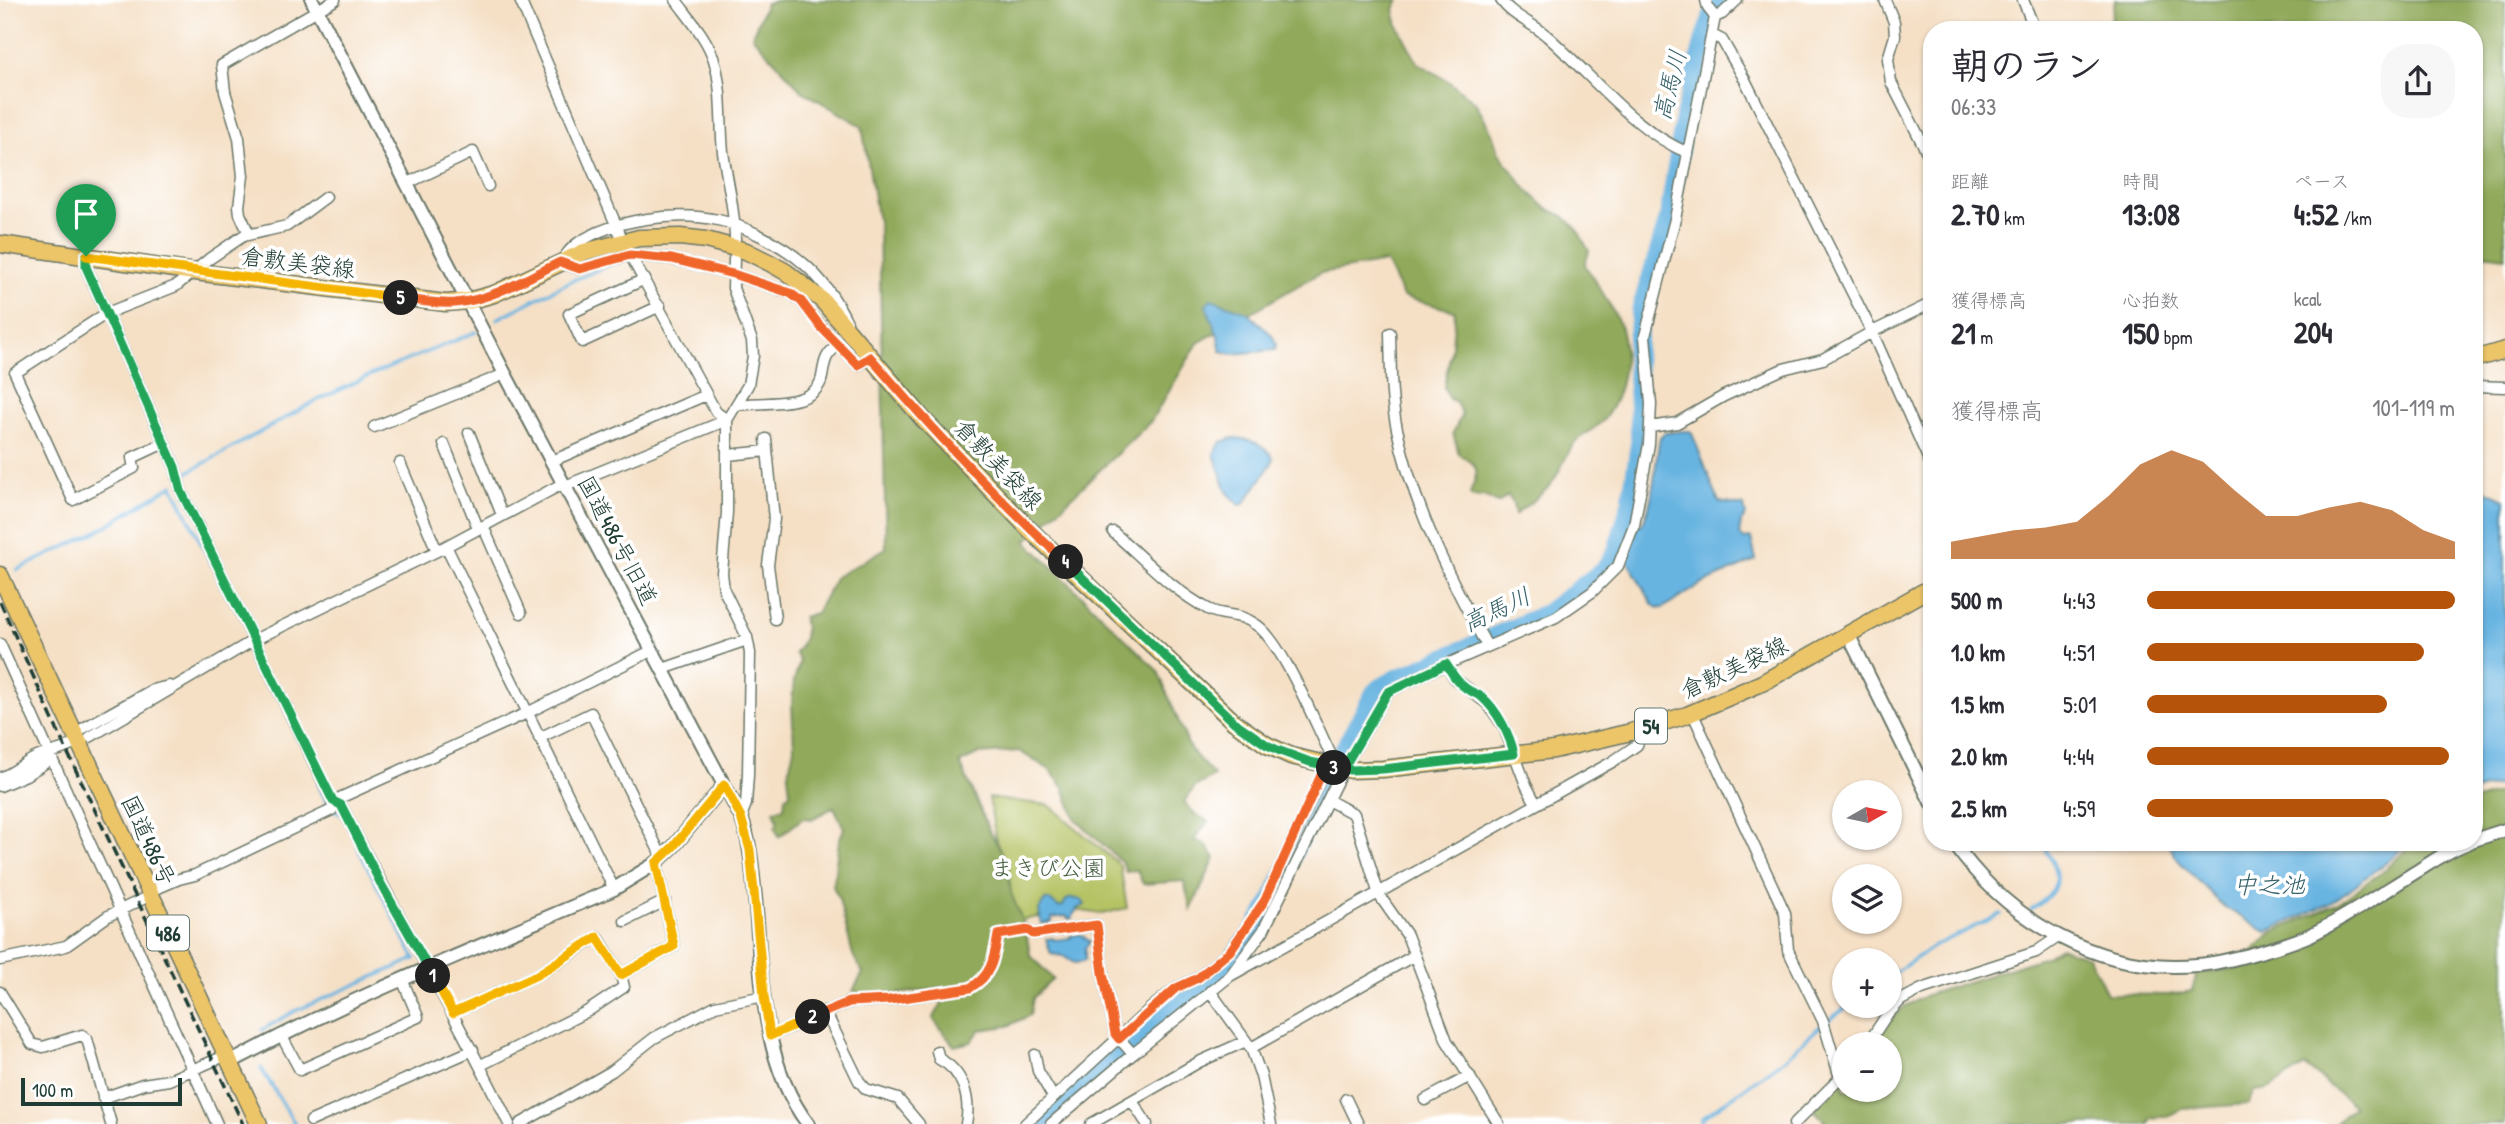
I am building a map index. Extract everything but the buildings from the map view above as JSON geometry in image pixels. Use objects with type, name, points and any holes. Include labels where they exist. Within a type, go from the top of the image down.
[{"type":"main road","name":"倉敷美袋線","points":[[0,244],[429,302],[468,301],[494,294],[600,246],[639,238],[680,237],[730,246],[771,263],[823,301],[923,419],[1031,531],[1234,722],[1267,745],[1291,756],[1334,768],[1383,769],[1554,750],[1643,729],[1762,683],[1923,592]]},
{"type":"main road","points":[[2483,356],[2505,350]]},
{"type":"main road","name":"国道486号","points":[[0,575],[80,737],[149,894],[259,1124]]},
{"type":"street","points":[[249,234],[240,214],[243,176],[239,138],[225,92],[222,65],[314,5],[335,0]]},
{"type":"street","points":[[520,0],[618,230]]},
{"type":"street","points":[[676,0],[713,57],[718,78],[723,152],[735,225],[734,239]]},
{"type":"street","points":[[1500,0],[1546,34],[1598,86],[1656,137],[1688,153]]},
{"type":"street","points":[[1025,1124],[1053,1097],[1121,1041],[1176,988],[1198,978],[1230,951],[1265,900],[1334,768],[1388,692],[1485,642],[1556,617],[1592,592],[1618,566],[1634,525],[1650,427],[1646,336],[1688,153],[1715,17],[1706,0]]},
{"type":"street","points":[[1715,17],[1722,15],[1737,0]]},
{"type":"street","points":[[1885,0],[1894,22],[1895,36],[1888,59],[1891,82],[1923,144]]},
{"type":"street","points":[[2022,0],[2031,21]]},
{"type":"street","name":"国道486号旧道","points":[[314,5],[505,374],[741,817],[750,850],[770,1036],[783,1078],[808,1124]]},
{"type":"street","points":[[1712,35],[1722,40],[1745,80],[1872,332],[1923,447]]},
{"type":"street","points":[[408,183],[472,152],[488,186]]},
{"type":"street","points":[[164,443],[132,458],[134,468],[73,500],[15,373],[107,313],[168,290],[209,259],[249,234],[287,226],[326,197]]},
{"type":"street","points":[[859,344],[829,289],[802,262],[778,246],[717,219],[683,216],[644,219],[577,243],[560,262],[580,269],[628,252],[672,259],[733,274],[790,293],[801,301],[820,326],[858,365],[870,357]]},
{"type":"street","points":[[628,252],[716,412],[727,420]]},
{"type":"street","points":[[86,256],[86,267],[175,467],[181,491],[251,642],[333,806]]},
{"type":"street","points":[[80,737],[251,642],[442,548],[502,515],[565,485],[727,420],[748,385],[753,356],[752,341],[733,288],[734,259]]},
{"type":"street","points":[[645,279],[569,314],[582,342],[660,306]]},
{"type":"street","points":[[1650,427],[1677,422],[1724,396],[1783,369],[1823,359],[1923,307]]},
{"type":"street","points":[[1390,333],[1396,426],[1404,459],[1425,519],[1485,642]]},
{"type":"street","points":[[737,405],[802,400],[815,391],[822,380],[823,364],[831,350],[839,344]]},
{"type":"street","points":[[374,427],[505,374]]},
{"type":"street","points":[[2483,386],[2505,387]]},
{"type":"street","points":[[552,461],[706,395]]},
{"type":"street","points":[[727,420],[728,455],[722,573],[724,590],[747,637],[750,653],[748,775],[746,804],[741,817]]},
{"type":"street","points":[[470,433],[502,515]]},
{"type":"street","points":[[766,439],[774,519],[768,565],[775,619]]},
{"type":"street","points":[[444,444],[520,613]]},
{"type":"street","points":[[728,455],[767,451]]},
{"type":"street","points":[[400,463],[442,548],[497,645],[539,738],[614,888]]},
{"type":"street","points":[[1113,532],[1187,597],[1212,611],[1240,615],[1259,627],[1278,649],[1331,755],[1334,768],[1328,800],[1263,931],[1230,976]]},
{"type":"street","points":[[1847,634],[1923,786]]},
{"type":"street","points":[[663,668],[741,642],[747,637]]},
{"type":"street","points":[[0,645],[47,758],[121,910],[216,1124]]},
{"type":"street","points":[[0,960],[66,946],[108,916],[158,888],[195,875],[653,650]]},
{"type":"street","points":[[1446,664],[1455,679],[1488,704],[1504,727],[1536,804]]},
{"type":"street","points":[[0,778],[63,751],[152,690],[178,684]]},
{"type":"street","points":[[1692,712],[1785,913],[1788,950],[1832,1048]]},
{"type":"street","points":[[539,738],[591,713],[659,860],[674,946],[621,975]]},
{"type":"street","points":[[1051,1124],[1131,1053],[1230,976],[1379,895],[1628,752],[1637,745],[1643,729]]},
{"type":"street","points":[[0,786],[26,775],[47,758]]},
{"type":"street","points":[[103,1098],[143,1084],[169,1080],[229,1058],[402,979],[614,888],[659,860],[674,846],[724,785]]},
{"type":"street","points":[[1328,800],[1354,814],[1379,895],[1407,936],[1447,1041],[1499,1124]]},
{"type":"street","points":[[333,806],[341,805],[381,884],[481,1065],[509,1124]]},
{"type":"street","points":[[2483,837],[2505,830]]},
{"type":"street","points":[[1960,851],[1986,884],[2006,903],[2058,937],[2088,950],[2143,963],[2171,966],[2220,962],[2284,946],[2308,936],[2453,851]]},
{"type":"street","points":[[625,921],[665,901]]},
{"type":"street","points":[[770,1036],[849,1002],[889,1000],[970,988],[981,982],[993,963],[998,935],[1028,930],[1033,934],[1097,925],[1115,1034],[1131,1053]]},
{"type":"street","points":[[453,1013],[537,975],[597,937],[621,975],[624,987],[588,1011],[481,1065]]},
{"type":"street","points":[[1876,1032],[1901,1000],[1922,989],[2036,952],[2058,937]]},
{"type":"street","points":[[1091,1124],[1199,1062],[1248,1045],[1415,955]]},
{"type":"street","points":[[281,1035],[300,1070],[418,1017],[402,979]]},
{"type":"street","points":[[1210,991],[1248,1045],[1261,1076],[1271,1124]]},
{"type":"street","points":[[0,992],[32,1044],[43,1047],[85,1036],[111,1124]]},
{"type":"street","points":[[520,1124],[612,1071],[654,1038],[715,1006],[764,996]]},
{"type":"street","points":[[825,1012],[859,1081],[866,1089],[898,1099],[919,1124]]},
{"type":"street","points":[[311,1121],[472,1050]]},
{"type":"street","points":[[937,1051],[939,1059],[958,1072],[969,1106],[966,1124]]},
{"type":"street","points":[[1035,1055],[1038,1071],[1053,1097]]},
{"type":"street","points":[[1425,1100],[1470,1076]]},
{"type":"street","points":[[1794,1124],[1832,1084]]},
{"type":"street","points":[[1346,1099],[1358,1124]]},
{"type":"street","points":[[1132,1101],[1147,1124]]},
{"type":"green space","points":[[781,0],[1399,0],[1394,9],[1398,26],[1417,62],[1475,102],[1492,133],[1499,153],[1527,190],[1547,209],[1564,216],[1577,229],[1589,251],[1585,265],[1611,306],[1622,332],[1623,371],[1611,409],[1601,423],[1575,442],[1547,489],[1515,515],[1513,503],[1508,496],[1498,503],[1484,496],[1474,497],[1470,494],[1476,470],[1472,463],[1459,454],[1453,433],[1462,414],[1455,401],[1449,399],[1444,387],[1455,311],[1403,297],[1386,262],[1320,273],[1198,343],[1151,421],[1026,541],[1158,671],[1190,749],[1214,776],[1195,787],[1184,802],[1196,815],[1208,821],[1194,840],[1205,844],[1215,858],[1191,910],[1184,881],[1143,884],[1137,870],[1126,872],[1123,863],[1076,820],[1064,788],[1050,770],[1019,751],[979,754],[960,763],[989,830],[1008,863],[1011,893],[1026,930],[1030,955],[1053,979],[1033,998],[1030,1015],[1008,1026],[980,1030],[971,1042],[954,1046],[933,1019],[942,1003],[942,988],[876,997],[853,991],[863,973],[853,955],[839,899],[833,886],[839,841],[844,828],[834,807],[812,819],[803,818],[779,837],[775,827],[778,822],[774,810],[784,808],[785,797],[790,793],[788,774],[794,748],[792,703],[794,681],[800,661],[795,653],[804,636],[803,617],[816,613],[836,577],[886,548],[879,228],[862,126],[802,91],[752,36],[766,3]]},
{"type":"green space","points":[[2115,0],[2505,0],[2505,257],[2483,254],[2483,21],[2111,21]]},
{"type":"green space","points":[[2505,790],[2505,1124],[2335,1124],[2354,1106],[2305,1066],[2268,1089],[2254,1091],[2248,1104],[2182,1109],[2167,1116],[2150,1118],[2149,1124],[1822,1124],[1824,1120],[1813,1109],[1832,1090],[1832,1102],[1902,1102],[1902,1032],[1881,1032],[1892,1018],[1902,1018],[1902,1009],[1905,1006],[1927,995],[2045,957],[2060,947],[2089,957],[2107,994],[2168,995],[2192,991],[2197,973],[2237,969],[2271,933],[2337,904],[2382,872],[2405,851],[2483,851],[2483,798]]},
{"type":"green space","name":"まきび公園","points":[[989,798],[1049,805],[1120,865],[1127,908],[1102,914],[1076,910],[1010,922]]},
{"type":"water","points":[[1211,299],[1247,312],[1272,335],[1276,344],[1275,350],[1232,354],[1221,351],[1206,305]]},
{"type":"water","points":[[1691,431],[1719,502],[1744,506],[1746,515],[1741,522],[1739,535],[1745,539],[1751,538],[1756,560],[1702,584],[1663,608],[1658,608],[1653,605],[1627,560],[1637,526],[1642,524],[1650,503],[1660,437],[1664,433]]},
{"type":"water","points":[[1233,438],[1255,443],[1273,457],[1272,463],[1244,504],[1239,505],[1227,492],[1214,454],[1221,442]]},
{"type":"water","points":[[2483,489],[2505,499],[2505,780],[2483,789]]},
{"type":"water","name":"中之池","points":[[2172,851],[2399,851],[2331,903],[2266,932],[2223,906]]},
{"type":"water","points":[[1072,898],[1082,900],[1085,905],[1078,908],[1073,918],[1052,918],[1052,922],[1041,924],[1039,910],[1045,900],[1050,900],[1058,907]]},
{"type":"water","points":[[1080,934],[1090,942],[1085,948],[1083,962],[1074,963],[1063,956],[1051,954],[1046,939],[1071,938],[1070,936]]},
{"type":"waterway","name":"高馬川","points":[[1039,1124],[1154,1024],[1220,973],[1251,936],[1271,903],[1323,788],[1375,692],[1389,682],[1545,614],[1605,569],[1617,550],[1631,502],[1640,440],[1636,351],[1641,309],[1668,221],[1685,114],[1718,0]]},
{"type":"waterway","points":[[497,319],[609,265]]},
{"type":"waterway","points":[[185,474],[314,402],[373,374],[476,332]]},
{"type":"waterway","points":[[17,570],[98,531],[173,485]]},
{"type":"waterway","points":[[173,486],[212,565]]},
{"type":"waterway","points":[[318,783],[328,806],[341,814]]},
{"type":"waterway","points":[[262,1030],[295,1011],[415,959],[357,846]]},
{"type":"waterway","points":[[2031,910],[2050,895],[2054,888],[2055,872],[2047,851]]},
{"type":"waterway","points":[[1902,968],[1934,946],[2001,914]]},
{"type":"waterway","points":[[1701,1124],[1702,1118],[1781,1062],[1832,1018]]},
{"type":"waterway","points":[[261,1068],[295,1124]]},
{"type":"railway","points":[[0,602],[64,745],[243,1124]]},
{"type":"route","points":[[86,256],[86,267],[175,467],[181,491],[333,801],[341,805],[381,884],[453,1013],[537,975],[597,937],[621,975],[674,946],[656,863],[674,846],[724,785],[747,832],[770,1036],[849,1002],[889,1000],[970,988],[981,982],[993,963],[998,935],[1028,930],[1033,934],[1075,930],[1097,925],[1103,973],[1115,1034],[1119,1039],[1176,988],[1198,978],[1230,951],[1265,900],[1325,766],[1339,769],[1343,769],[1388,692],[1446,664],[1455,679],[1488,704],[1504,727],[1514,754],[1383,769],[1350,770],[1343,769],[1325,766],[1310,762],[1267,745],[1234,722],[1031,531],[923,419],[870,357],[858,365],[820,326],[801,301],[790,293],[702,265],[630,255],[580,269],[560,262],[494,294],[446,303],[86,256]]}]
